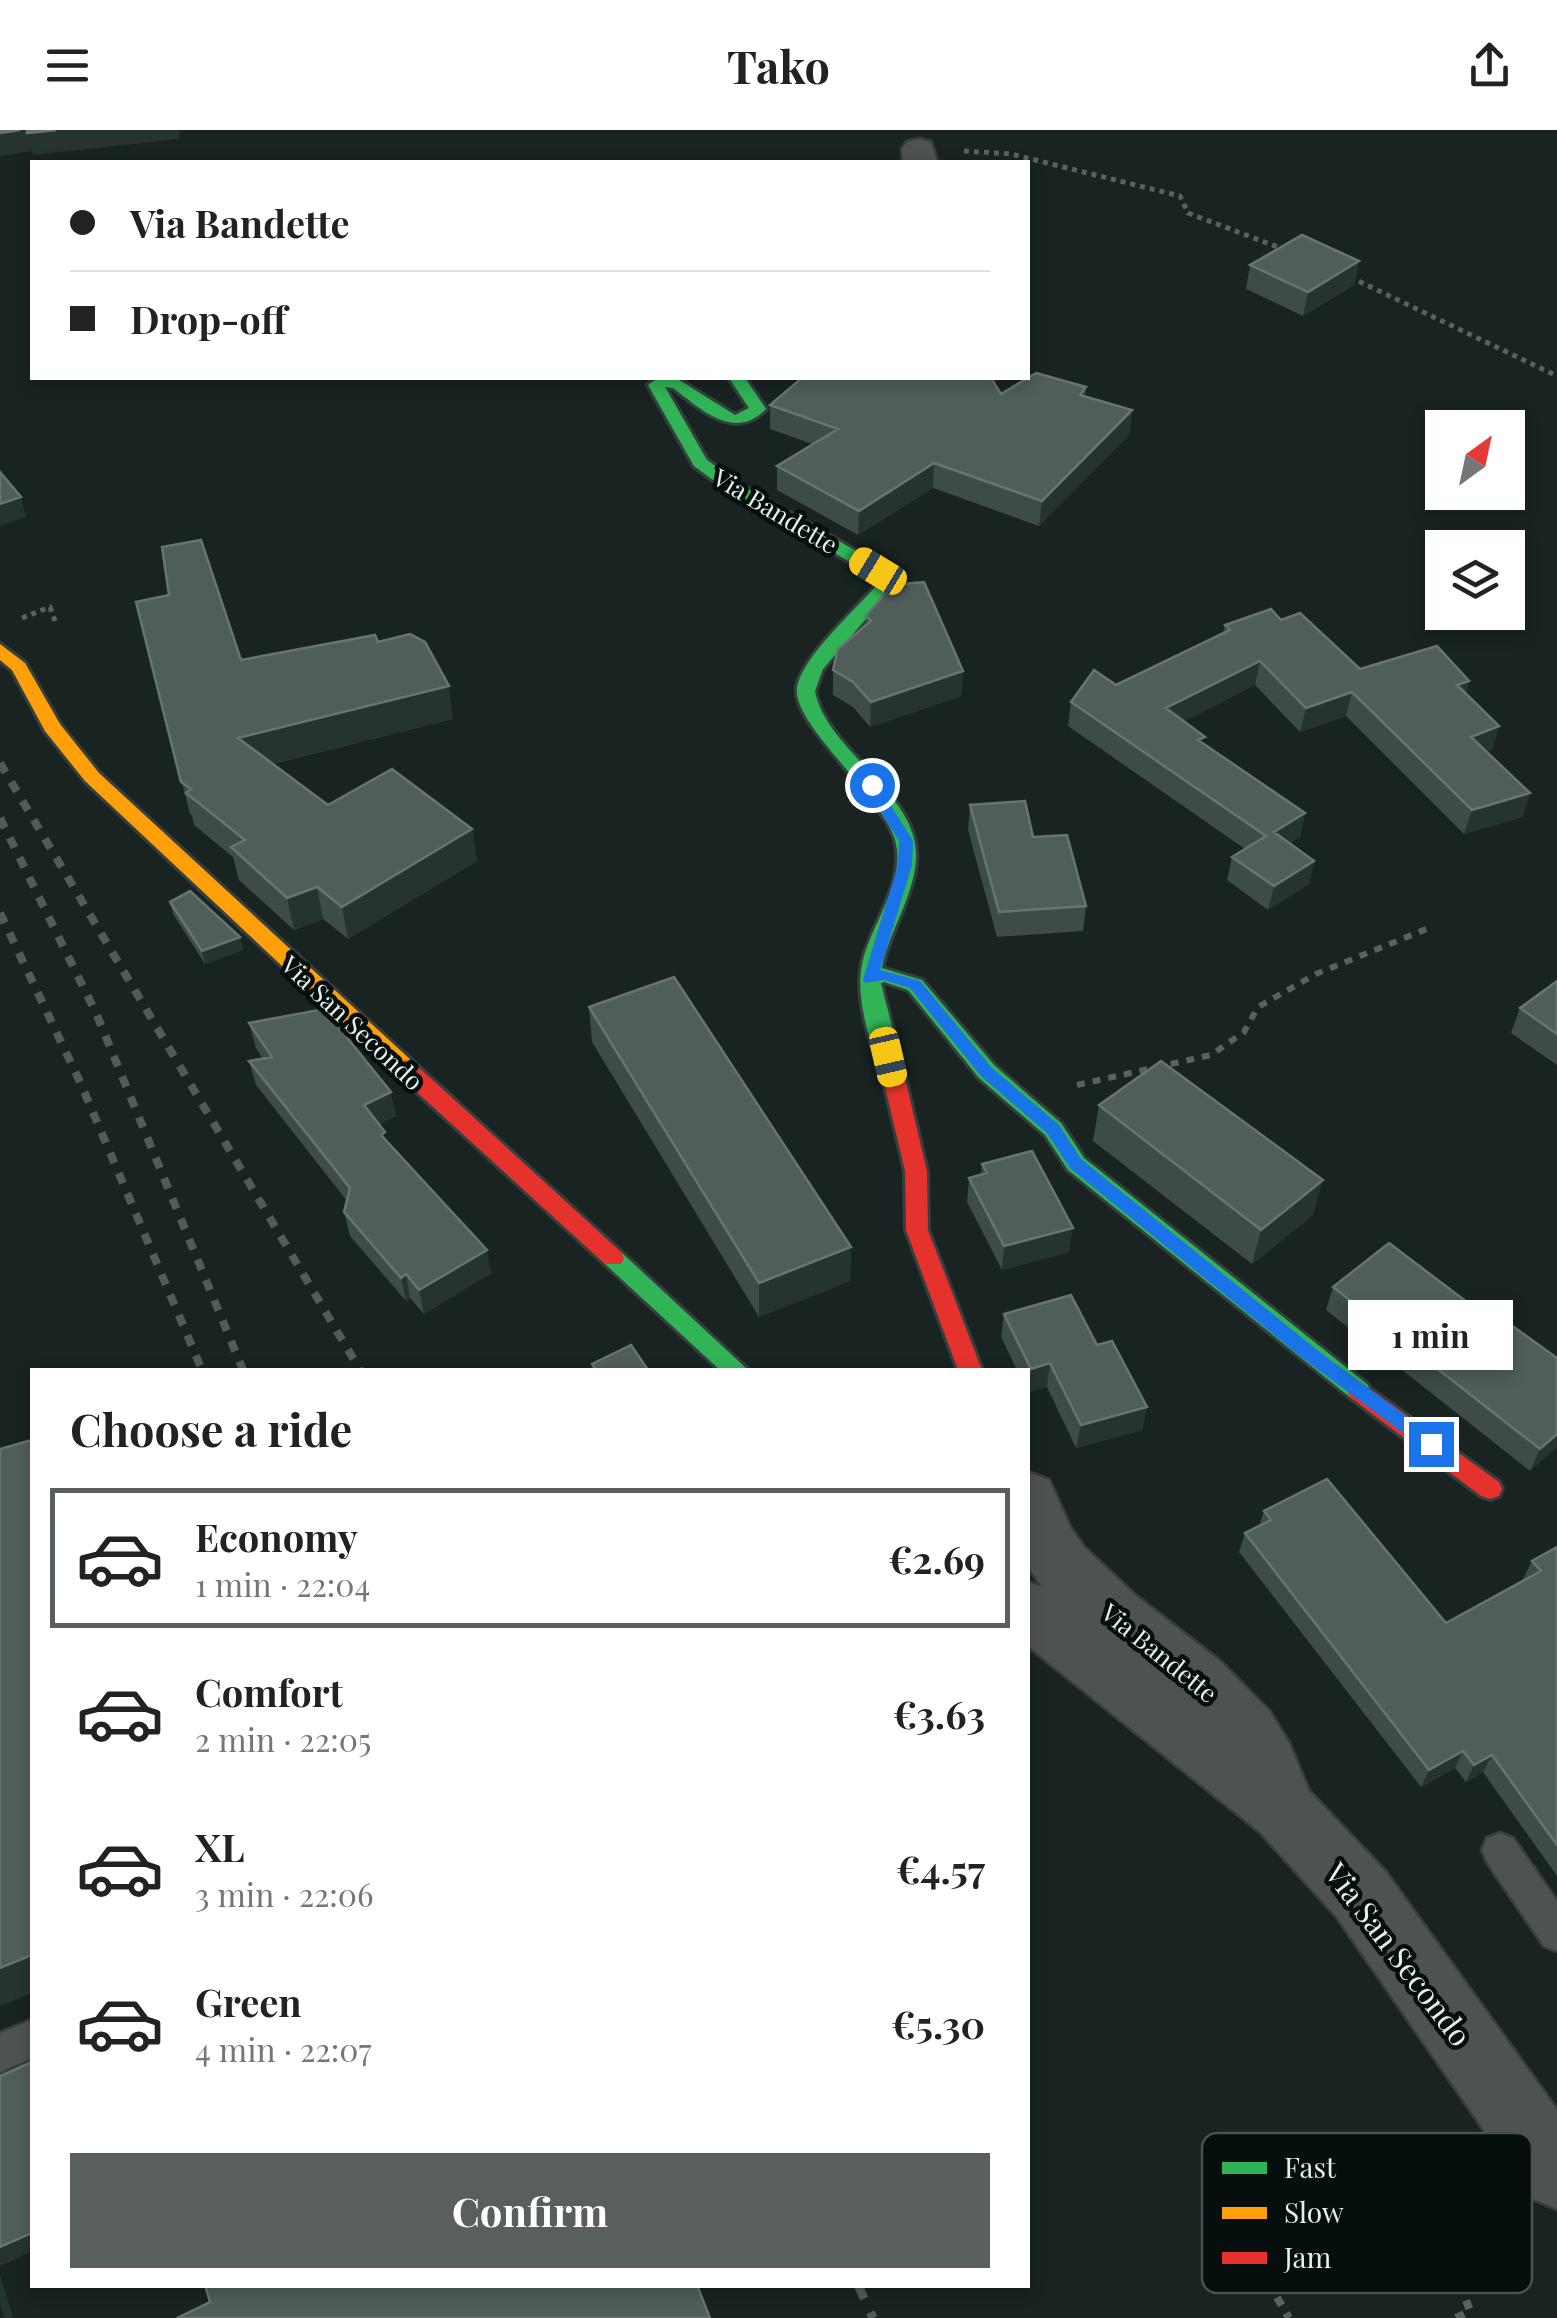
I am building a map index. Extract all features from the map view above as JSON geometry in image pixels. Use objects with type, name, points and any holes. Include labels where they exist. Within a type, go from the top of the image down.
[{"type":"street","name":"Via Bandette","points":[[664,380],[656,385],[700,464],[738,491],[878,571],[886,585],[815,666],[808,679],[806,698],[827,732],[854,760],[889,810],[906,841],[905,865],[870,980]]},
{"type":"street","name":"Via Bandette","points":[[678,380],[722,418],[741,421],[758,409],[738,380]]},
{"type":"street","name":"Via San Secondo","points":[[0,650],[19,667],[52,727],[92,777],[293,967],[734,1368]]},
{"type":"street","points":[[969,1368],[918,1230],[916,1171],[870,980],[884,975],[915,985],[987,1072],[1053,1129],[1076,1164],[1311,1355],[1490,1488]]},
{"type":"street","name":"Via Bandette","points":[[1030,1503],[1053,1555],[1089,1593],[1214,1692],[1248,1729],[1272,1772],[1283,1810]]},
{"type":"street","name":"Via San Secondo","points":[[1030,1611],[1283,1810],[1361,1894],[1530,2133]]},
{"type":"street","name":"Via San Secondo","points":[[1532,2137],[1557,2172]]},
{"type":"lane","points":[[1500,1850],[1557,1932]]},
{"type":"lane","points":[[0,2053],[30,2040]]},
{"type":"path","points":[[919,156],[1011,154],[1180,196],[1188,213],[1294,254]]},
{"type":"path","points":[[1342,273],[1557,376]]},
{"type":"path","points":[[50,607],[55,620]]},
{"type":"path","points":[[1053,1129],[1070,1126],[1084,1116],[1076,1086],[1108,1075],[1212,1054],[1244,1032],[1258,1007],[1316,974],[1428,928]]},
{"type":"path","points":[[1275,2293],[1290,2318]]},
{"type":"path","points":[[1456,2318],[1470,2311],[1464,2293]]},
{"type":"building","points":[[1302,235],[1359,261],[1308,292],[1250,265]]},
{"type":"building","points":[[1036,373],[1086,387],[1080,395],[1132,410],[1042,501],[934,463],[859,511],[777,466],[838,429],[770,405],[800,380],[992,380],[1001,394]]},
{"type":"building","points":[[0,472],[21,497],[0,504]]},
{"type":"building","points":[[201,540],[241,660],[375,635],[378,642],[410,634],[425,642],[449,686],[238,738],[328,805],[392,769],[472,829],[342,907],[317,887],[287,898],[231,847],[245,840],[186,793],[191,789],[181,782],[136,602],[169,595],[162,547]]},
{"type":"building","points":[[924,582],[963,671],[871,702],[853,682],[833,670],[838,649],[871,621],[866,616],[892,585]]},
{"type":"building","points":[[1271,609],[1281,620],[1300,613],[1360,669],[1437,646],[1469,681],[1457,685],[1499,726],[1471,737],[1530,793],[1472,810],[1352,692],[1306,708],[1260,661],[1166,708],[1205,737],[1198,740],[1305,813],[1274,832],[1314,861],[1274,886],[1232,857],[1266,836],[1071,702],[1094,670],[1116,685],[1230,630],[1225,625]]},
{"type":"building","points":[[1025,801],[1033,837],[1067,835],[1086,906],[999,912],[970,805]]},
{"type":"building","points":[[190,891],[240,937],[202,951],[170,902]]},
{"type":"building","points":[[674,977],[851,1247],[759,1283],[589,1007]]},
{"type":"building","points":[[1557,981],[1557,1034],[1520,1008]]},
{"type":"building","points":[[324,1009],[391,1092],[364,1105],[385,1132],[381,1135],[487,1250],[419,1290],[406,1274],[401,1278],[344,1212],[350,1188],[249,1061],[272,1057],[249,1023]]},
{"type":"building","points":[[1161,1061],[1323,1180],[1261,1230],[1099,1105]]},
{"type":"building","points":[[1032,1151],[1073,1228],[1004,1246],[969,1178],[987,1173],[982,1164]]},
{"type":"building","points":[[1389,1243],[1476,1309],[1482,1304],[1557,1358],[1557,1434],[1540,1449],[1333,1287]]},
{"type":"building","points":[[1071,1295],[1097,1345],[1112,1341],[1147,1407],[1081,1425],[1050,1363],[1031,1369],[1004,1314]]},
{"type":"building","points":[[631,1345],[647,1368],[595,1368],[592,1364]]},
{"type":"building","points":[[30,1441],[30,1956],[0,1968],[0,1449]]},
{"type":"building","points":[[1327,1479],[1446,1623],[1541,1571],[1532,1561],[1557,1547],[1557,1845],[1492,1755],[1474,1765],[1463,1751],[1429,1770],[1245,1533],[1271,1520],[1264,1511]]},
{"type":"building","points":[[30,2063],[30,2234],[0,2247],[0,2076]]},
{"type":"building","points":[[206,2288],[698,2288],[710,2318],[177,2318],[210,2302]]},
{"type":"railway","points":[[0,763],[359,1368]]},
{"type":"railway","points":[[0,818],[96,1013],[242,1368]]},
{"type":"railway","points":[[0,913],[81,1084],[201,1368]]},
{"type":"railway","points":[[859,2288],[873,2318]]},
{"type":"traffic: fast","points":[[665,380],[656,385],[700,463],[739,491],[878,571],[886,585],[815,666],[806,695],[821,724],[884,803],[905,840],[905,873],[877,946],[870,980],[892,1070]]},
{"type":"traffic: fast","points":[[669,380],[712,410],[735,419],[758,409],[738,380]]},
{"type":"traffic: fast","points":[[870,979],[884,975],[915,985],[987,1072],[1053,1129],[1076,1164],[1359,1391]]},
{"type":"traffic: fast","points":[[613,1258],[734,1368]]},
{"type":"traffic: slow","points":[[0,650],[19,667],[52,727],[92,777],[405,1068]]},
{"type":"traffic: jam","points":[[405,1068],[613,1258]]},
{"type":"traffic: jam","points":[[892,1070],[916,1171],[917,1230],[969,1368]]},
{"type":"traffic: jam","points":[[1359,1391],[1490,1489]]},
{"type":"route","points":[[872,785],[906,841],[905,865],[870,980],[884,975],[915,985],[987,1072],[1053,1129],[1076,1164],[1311,1355],[1431,1444]]}]
